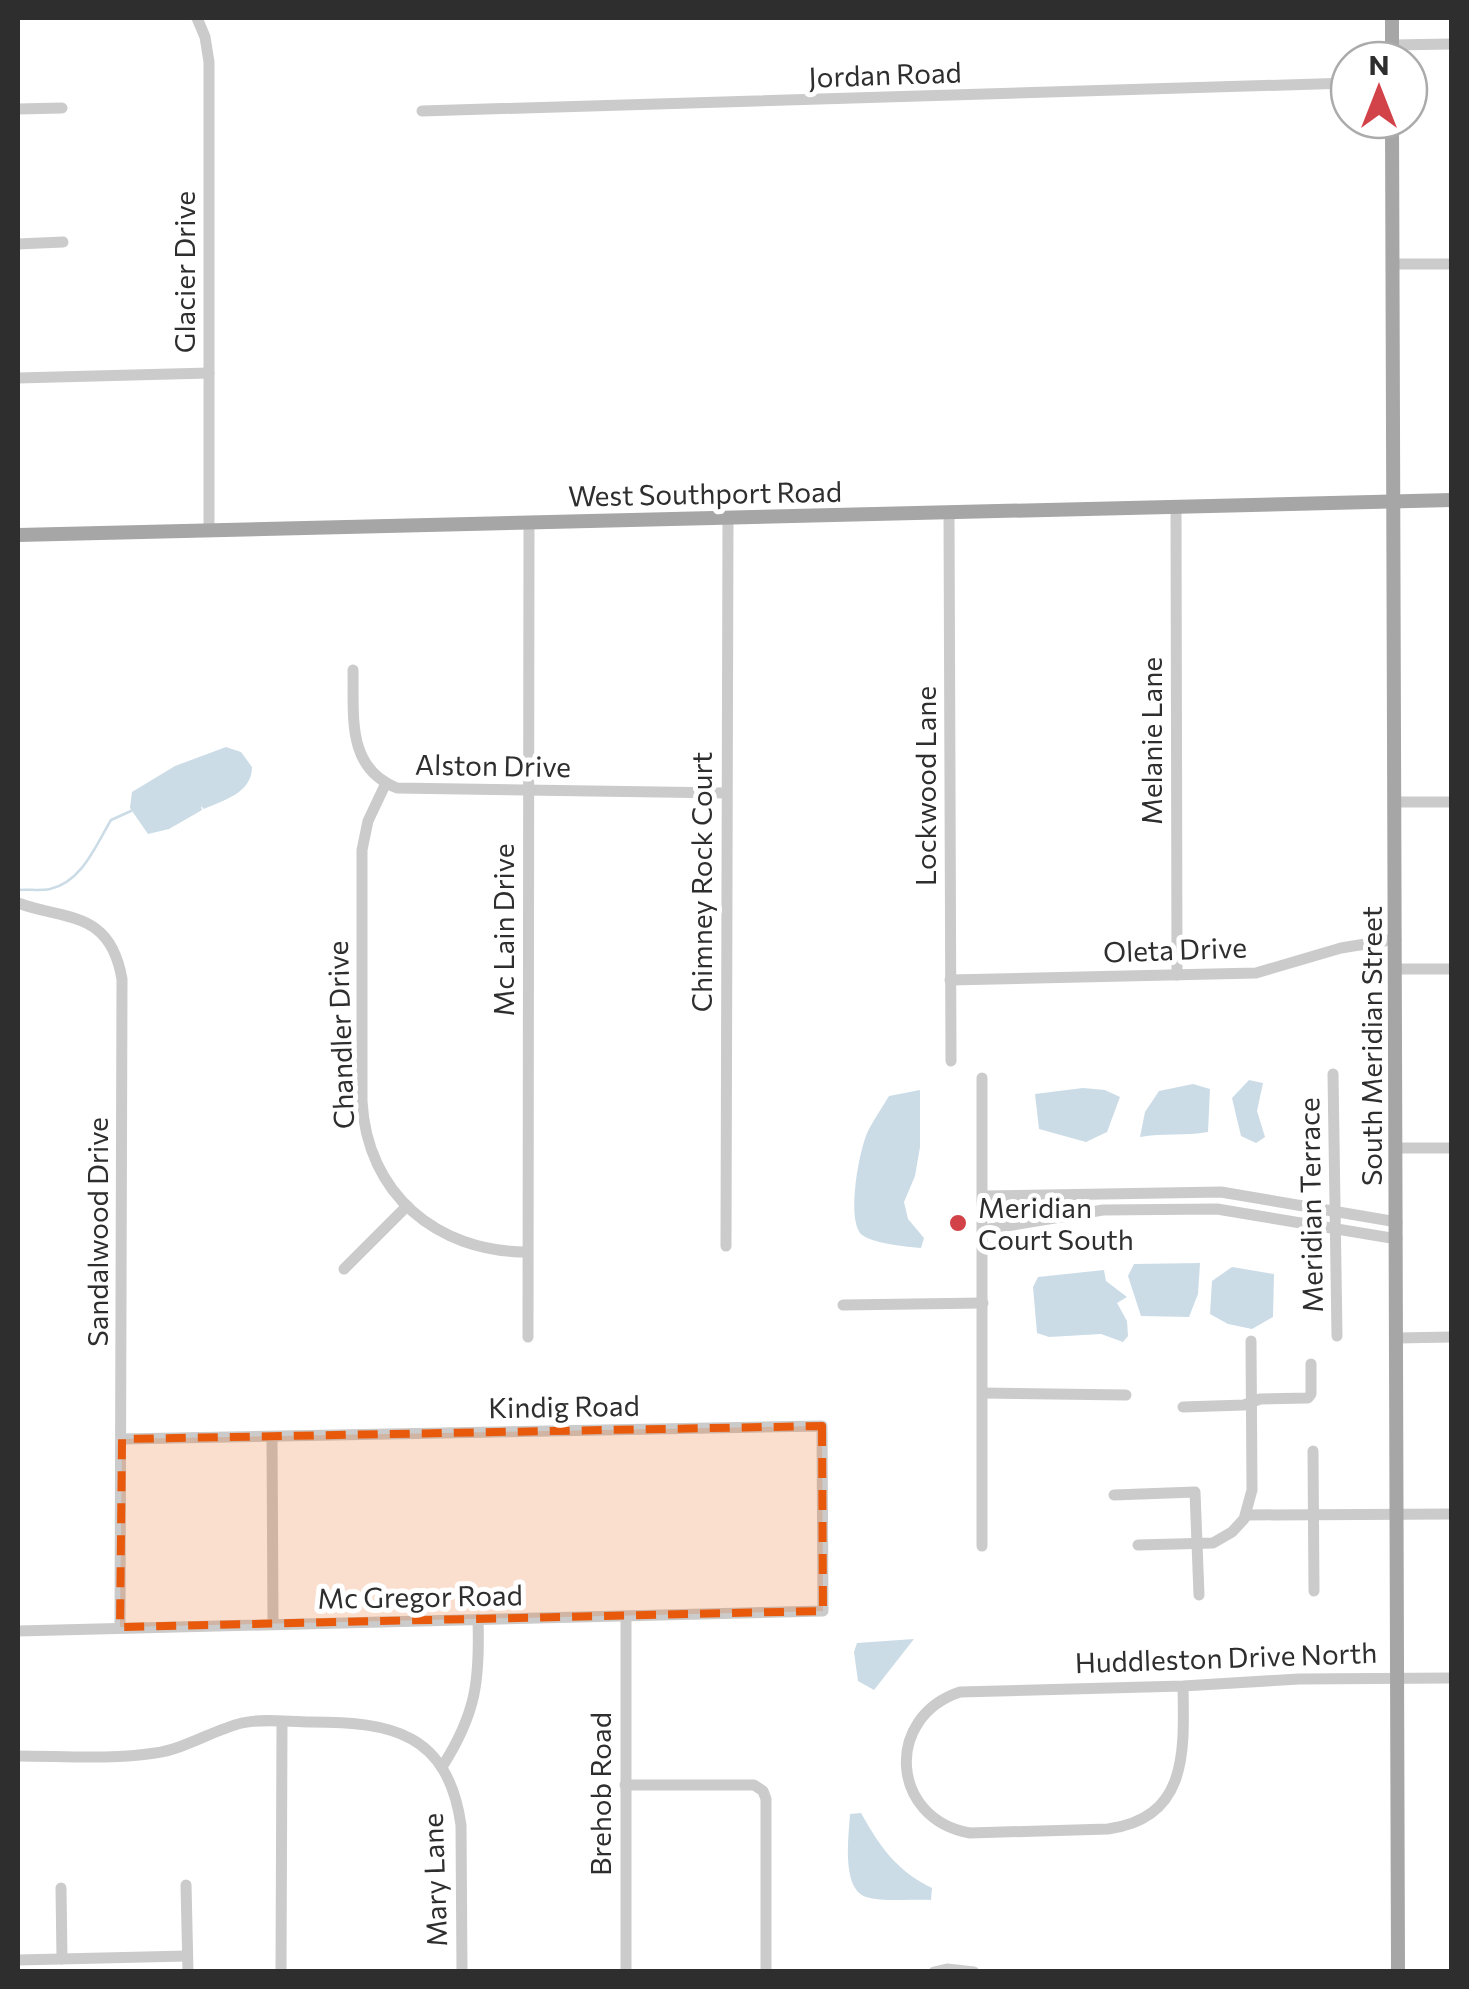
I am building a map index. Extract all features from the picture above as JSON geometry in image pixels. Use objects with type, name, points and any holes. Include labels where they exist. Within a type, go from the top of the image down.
[{"type":"main road","name":"South Meridian Street","points":[[1392,140],[1398,1972]]},
{"type":"main road","name":"West Southport Road","points":[[18,535],[1452,500]]},
{"type":"street","name":"Glacier Drive","points":[[198,18],[208,53],[209,529]]},
{"type":"street","name":"Jordan Road","points":[[422,111],[1329,84]]},
{"type":"street","points":[[18,108],[62,108]]},
{"type":"street","points":[[18,244],[63,242]]},
{"type":"street","points":[[1393,264],[1452,264]]},
{"type":"street","points":[[18,378],[209,373]]},
{"type":"street","name":"Melanie Lane","points":[[1176,506],[1177,975]]},
{"type":"street","name":"Lockwood Lane","points":[[949,512],[951,1061]]},
{"type":"street","name":"Chimney Rock Court","points":[[726,1246],[728,517]]},
{"type":"street","name":"Mc Lain Drive","points":[[528,1337],[529,522]]},
{"type":"street","name":"Alston Drive","points":[[354,670],[356,744],[366,767],[386,784],[409,790],[726,793]]},
{"type":"street","name":"Chandler Drive","points":[[386,784],[370,818],[363,846],[362,1101],[366,1134],[389,1184],[430,1226],[452,1238],[492,1250],[528,1252]]},
{"type":"street","points":[[1395,802],[1452,802]]},
{"type":"street","name":"Sandalwood Drive","points":[[18,903],[63,912],[86,922],[106,940],[120,970],[120,1627]]},
{"type":"street","name":"Oleta Drive","points":[[950,980],[1268,971],[1341,948],[1396,938]]},
{"type":"street","points":[[1396,969],[1452,969]]},
{"type":"street","name":"Meridian Terrace","points":[[1333,1074],[1337,1336]]},
{"type":"street","points":[[982,1078],[982,1546]]},
{"type":"street","points":[[1396,1148],[1452,1148]]},
{"type":"street","points":[[983,1196],[1220,1192],[1397,1222]]},
{"type":"street","points":[[344,1269],[407,1206]]},
{"type":"street","points":[[983,1230],[1103,1210],[1217,1208],[1397,1239]]},
{"type":"street","points":[[843,1305],[983,1302]]},
{"type":"street","points":[[1397,1338],[1452,1337]]},
{"type":"street","points":[[1138,1545],[1197,1544],[1225,1537],[1246,1515],[1252,1490],[1251,1340]]},
{"type":"street","points":[[1183,1407],[1310,1396],[1311,1364]]},
{"type":"street","points":[[983,1393],[1126,1395]]},
{"type":"street","name":"Kindig Road","points":[[122,1440],[822,1426],[823,1611]]},
{"type":"street","points":[[272,1437],[273,1624]]},
{"type":"street","points":[[1312,1451],[1314,1591]]},
{"type":"street","points":[[1114,1495],[1195,1492],[1199,1595]]},
{"type":"street","points":[[1246,1515],[1452,1514]]},
{"type":"street","name":"Mc Gregor Road","points":[[18,1631],[823,1611]]},
{"type":"street","name":"Brehob Road","points":[[626,1617],[626,1972]]},
{"type":"street","points":[[18,1756],[152,1754],[241,1724],[362,1722],[388,1727],[414,1740],[442,1767],[462,1736],[473,1708],[479,1674],[478,1620]]},
{"type":"street","name":"Huddleston Drive North","points":[[1183,1686],[1184,1751],[1175,1784],[1150,1813],[1116,1828],[970,1833],[945,1826],[922,1808],[908,1778],[908,1744],[927,1712],[960,1692],[1398,1676],[1452,1678]]},
{"type":"street","points":[[281,1972],[282,1722]]},
{"type":"street","name":"Mary Lane","points":[[442,1767],[458,1803],[462,1825],[462,1972]]},
{"type":"street","points":[[626,1785],[754,1785],[763,1791],[766,1972]]},
{"type":"street","points":[[186,1884],[188,1972]]},
{"type":"street","points":[[61,1888],[62,1958]]},
{"type":"street","points":[[18,1960],[187,1956]]},
{"type":"street","points":[[934,1972],[974,1972]]},
{"type":"highlighted area","points":[[822,1426],[823,1611],[120,1627],[122,1439]]},
{"type":"water","points":[[226,747],[241,752],[252,767],[242,789],[204,809],[201,806],[202,810],[169,829],[148,834],[130,808],[132,792],[175,766]]},
{"type":"water","points":[[1249,1080],[1263,1083],[1257,1111],[1265,1137],[1256,1143],[1241,1136],[1232,1098]]},
{"type":"water","points":[[1193,1084],[1210,1089],[1208,1132],[1140,1137],[1145,1112],[1159,1091]]},
{"type":"water","points":[[1083,1088],[1105,1090],[1120,1097],[1107,1132],[1086,1142],[1039,1129],[1035,1094]]},
{"type":"water","points":[[920,1090],[920,1147],[915,1176],[904,1202],[908,1219],[924,1238],[921,1248],[864,1236],[854,1212],[858,1167],[870,1127],[889,1096]]},
{"type":"water","points":[[1200,1263],[1198,1294],[1189,1317],[1141,1316],[1128,1276],[1134,1264]]},
{"type":"water","points":[[1232,1267],[1274,1274],[1273,1317],[1252,1329],[1228,1324],[1210,1314],[1212,1281]]},
{"type":"water","points":[[1104,1270],[1106,1281],[1127,1297],[1117,1303],[1127,1321],[1128,1336],[1123,1342],[1101,1334],[1049,1337],[1037,1333],[1033,1287],[1038,1277]]},
{"type":"water","points":[[914,1639],[874,1690],[858,1681],[854,1652],[857,1643]]},
{"type":"water","points":[[861,1813],[891,1857],[932,1888],[931,1900],[880,1899],[858,1892],[850,1872],[848,1847],[850,1814]]},
{"type":"waterway","points":[[18,890],[50,889],[71,879],[87,861],[111,820],[131,811]]},
{"type":"place","name":"Meridian Court South","points":[[958,1223]]}]
